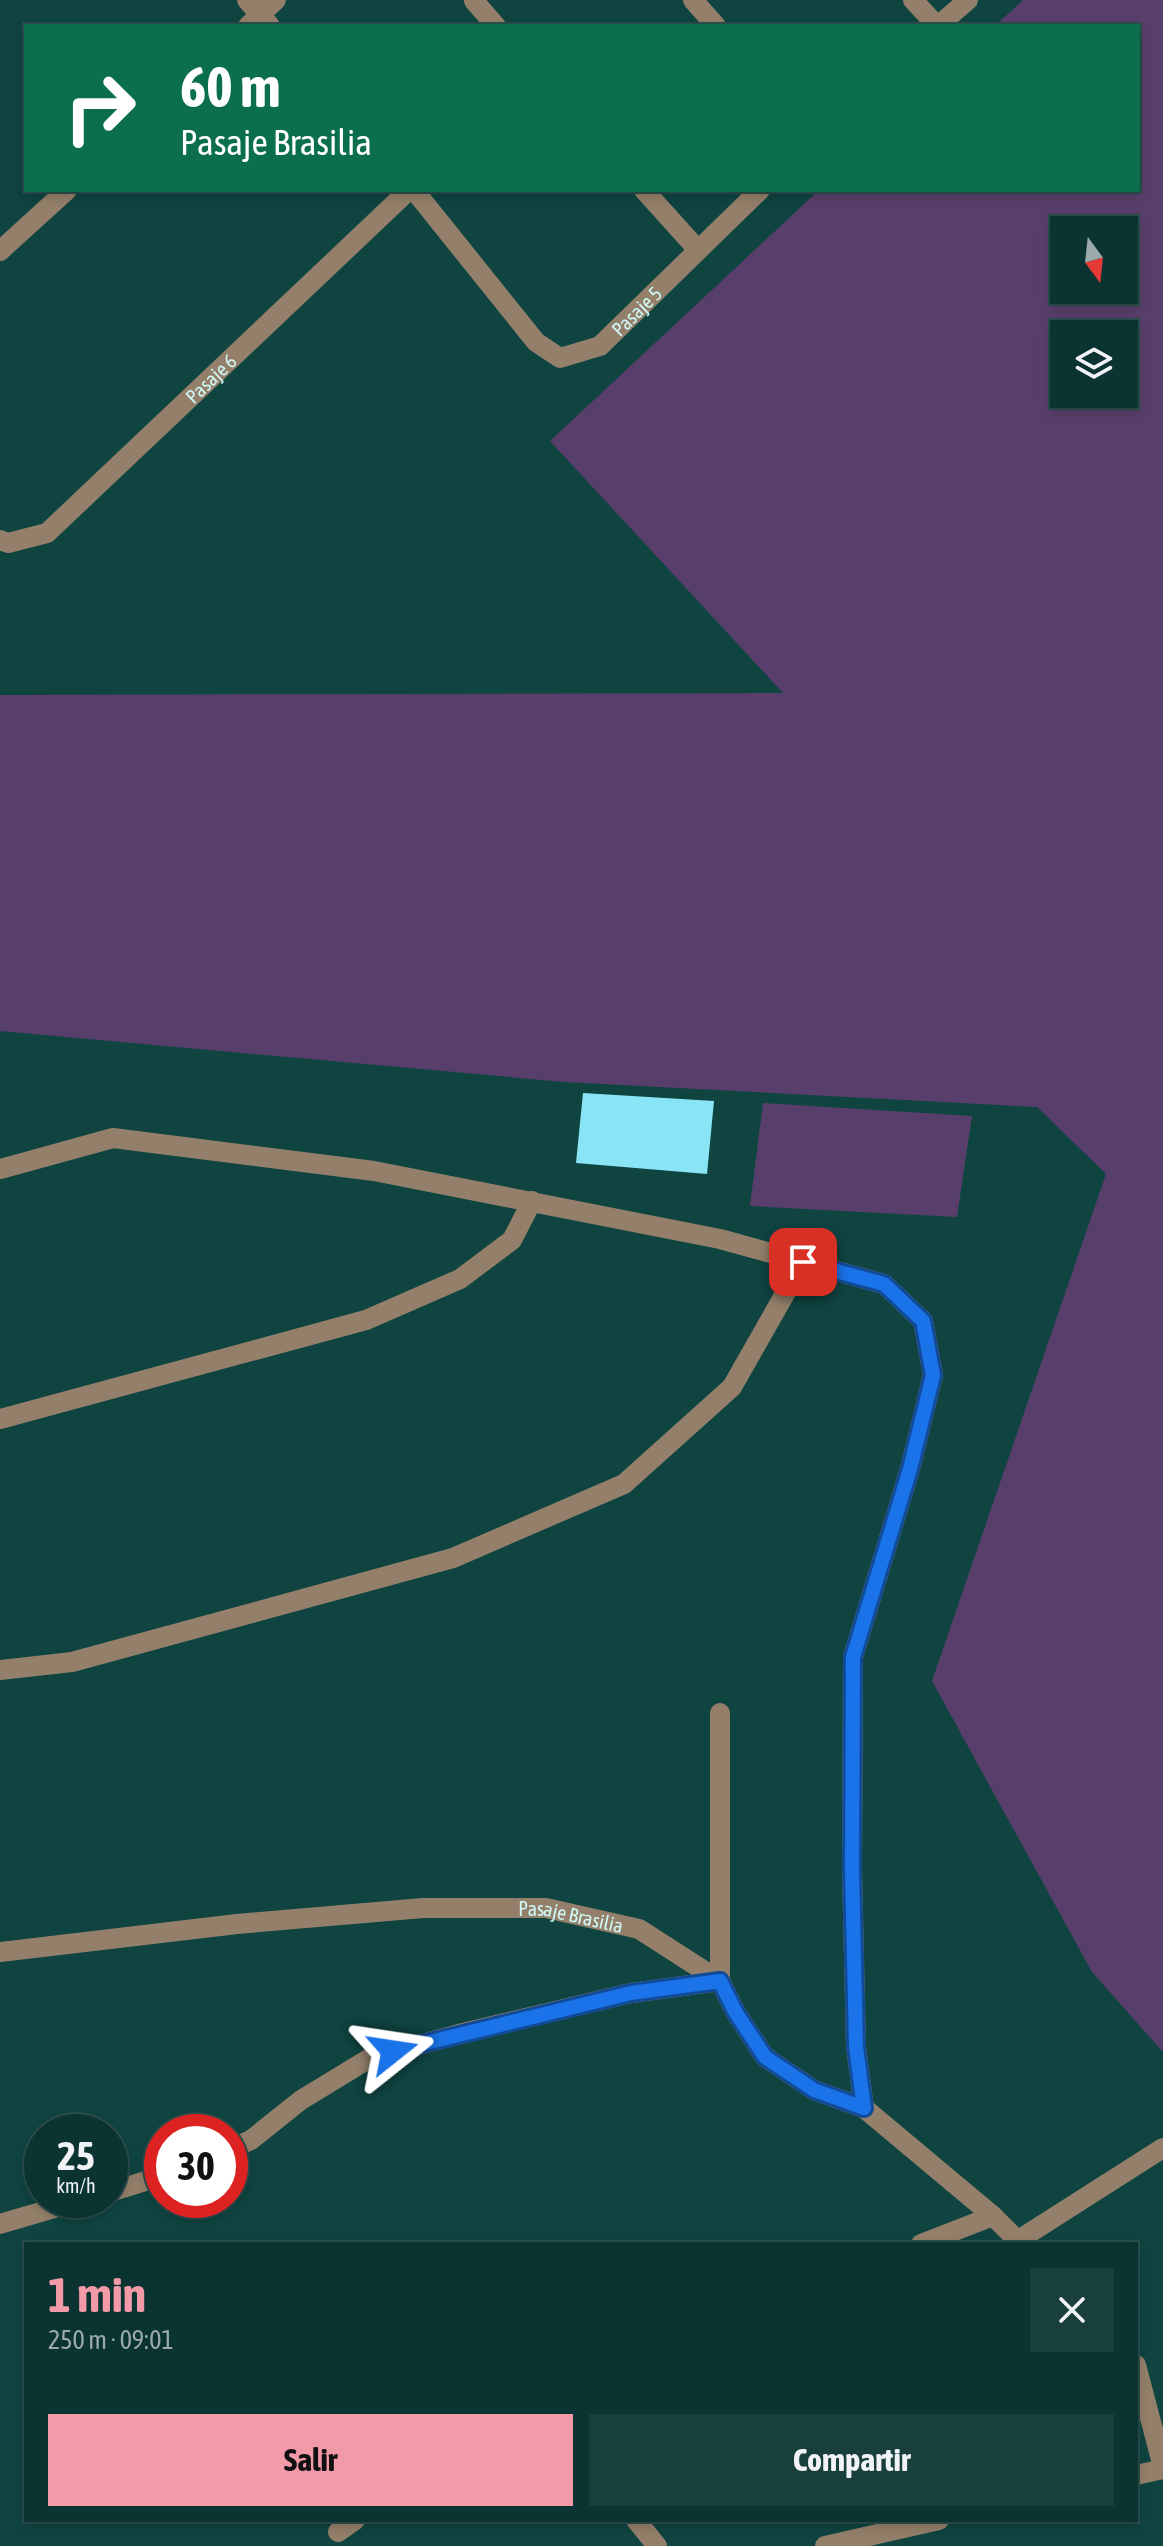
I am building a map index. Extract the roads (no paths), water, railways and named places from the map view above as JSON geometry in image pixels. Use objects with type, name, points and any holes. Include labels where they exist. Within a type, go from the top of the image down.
[{"type":"street","points":[[256,17],[276,0]]},
{"type":"street","points":[[693,0],[714,24]]},
{"type":"street","points":[[913,0],[936,24]]},
{"type":"street","points":[[940,24],[968,0]]},
{"type":"street","points":[[474,1],[494,24]]},
{"type":"street","points":[[0,251],[65,192]]},
{"type":"street","name":"Pasaje 6","points":[[0,540],[8,543],[47,533],[410,192]]},
{"type":"street","name":"Pasaje 5","points":[[414,192],[536,342],[560,358],[600,346],[758,192]]},
{"type":"street","points":[[646,192],[698,250]]},
{"type":"street","points":[[0,1169],[113,1138],[374,1171],[720,1239],[884,1284],[923,1321],[933,1375],[910,1469],[853,1657],[852,1870],[856,2047],[864,2108]]},
{"type":"street","points":[[0,1419],[366,1320],[460,1279],[512,1240],[532,1201]]},
{"type":"street","points":[[0,1670],[72,1662],[453,1558],[624,1484],[732,1387],[803,1262]]},
{"type":"street","points":[[720,1713],[720,1981],[736,2013],[765,2057],[814,2090],[864,2108],[993,2216],[1019,2242],[1163,2148]]},
{"type":"street","name":"Pasaje Brasilia","points":[[0,1952],[237,1924],[407,1909],[546,1908],[639,1929],[720,1981]]},
{"type":"street","points":[[248,2141],[301,2100],[370,2058],[631,1993],[720,1981]]},
{"type":"street","points":[[926,2242],[993,2216]]},
{"type":"street","points":[[0,2224],[24,2217]]},
{"type":"street","points":[[1138,2373],[1163,2468],[1138,2474]]},
{"type":"street","points":[[638,2522],[657,2546]]},
{"type":"street","points":[[825,2546],[930,2522]]}]
